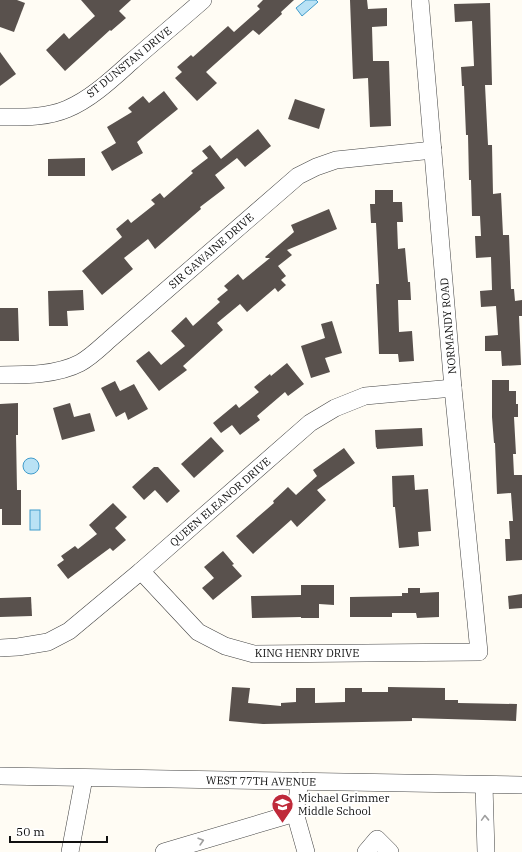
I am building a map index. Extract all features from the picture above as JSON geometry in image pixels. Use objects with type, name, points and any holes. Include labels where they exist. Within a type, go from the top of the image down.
[{"type":"street","name":"ST DUNSTAN DRIVE","points":[[0,117],[28,117],[48,114],[67,109],[90,96],[112,79],[203,0]]},
{"type":"street","name":"NORMANDY ROAD","points":[[420,0],[453,388],[479,652]]},
{"type":"street","name":"SIR GAWAINE DRIVE","points":[[0,375],[24,375],[58,371],[80,362],[110,339],[298,176],[316,167],[336,160],[433,150]]},
{"type":"street","name":"QUEEN ELEANOR DRIVE","points":[[0,648],[18,647],[48,642],[69,631],[141,571],[310,423],[335,408],[365,396],[453,388]]},
{"type":"street","name":"KING HENRY DRIVE","points":[[141,571],[198,632],[225,646],[254,654],[479,652]]},
{"type":"street","name":"WEST 77TH AVENUE","points":[[0,776],[522,785]]},
{"type":"street","points":[[70,852],[84,778]]},
{"type":"street","points":[[300,782],[295,814],[310,850]]},
{"type":"street","points":[[484,785],[486,852]]},
{"type":"street","points":[[164,852],[295,814]]},
{"type":"street","points":[[366,852],[377,840],[390,852]]},
{"type":"water","points":[[306,0],[316,0],[318,2],[302,16],[296,8]]},
{"type":"water","points":[[31,458],[37,460],[39,466],[37,472],[31,474],[25,472],[23,466],[25,460]]},
{"type":"water","points":[[30,510],[40,510],[40,530],[30,530]]},
{"type":"building","points":[[0,0],[17,0],[25,3],[14,32],[0,27]]},
{"type":"building","points":[[81,0],[131,0],[119,11],[126,18],[111,31],[110,30],[65,71],[46,50],[64,33],[69,39],[95,16]]},
{"type":"building","points":[[263,0],[294,0],[281,12],[282,14],[259,35],[253,30],[206,72],[217,83],[197,101],[175,78],[182,72],[177,67],[191,55],[193,57],[228,26],[234,32],[260,9],[257,6]]},
{"type":"building","points":[[350,0],[367,0],[368,9],[387,8],[387,26],[372,27],[373,61],[389,61],[391,126],[370,127],[368,78],[353,79]]},
{"type":"building","points":[[490,3],[492,85],[485,85],[488,145],[492,145],[493,194],[501,193],[503,235],[509,235],[511,289],[514,289],[515,301],[522,300],[522,316],[519,316],[521,365],[502,366],[501,351],[485,351],[485,336],[498,335],[496,306],[481,307],[480,291],[492,290],[491,257],[476,258],[475,236],[481,236],[480,216],[472,216],[471,180],[469,180],[468,135],[466,135],[464,86],[462,86],[461,67],[474,66],[472,21],[455,22],[454,4]]},
{"type":"building","points":[[0,52],[16,74],[0,86]]},
{"type":"building","points":[[164,91],[178,109],[137,142],[143,153],[112,171],[101,152],[116,143],[107,127],[132,112],[128,108],[143,96],[149,103]]},
{"type":"building","points":[[295,99],[325,109],[319,129],[288,119]]},
{"type":"building","points":[[258,129],[271,146],[245,167],[237,158],[215,175],[225,188],[200,207],[201,209],[155,249],[148,239],[124,258],[133,269],[102,295],[82,271],[122,237],[116,229],[128,219],[131,223],[155,204],[151,200],[160,193],[164,198],[193,173],[191,171],[208,158],[202,151],[210,145],[221,159]]},
{"type":"building","points":[[85,158],[85,176],[48,176],[48,159]]},
{"type":"building","points":[[375,190],[393,190],[393,202],[402,202],[403,222],[397,222],[398,249],[405,248],[411,300],[398,300],[399,332],[412,331],[414,361],[399,362],[398,354],[379,354],[376,284],[379,284],[376,223],[371,223],[370,204],[375,204]]},
{"type":"building","points":[[329,209],[337,229],[287,250],[292,255],[278,266],[286,276],[281,280],[286,285],[278,292],[275,288],[247,312],[240,304],[217,323],[223,330],[183,366],[187,370],[159,391],[136,361],[149,351],[161,365],[185,346],[171,331],[186,317],[193,326],[220,302],[217,299],[228,290],[224,286],[238,274],[243,280],[270,258],[265,257],[294,232],[291,225]]},
{"type":"building","points":[[83,290],[84,310],[67,311],[68,326],[49,326],[48,291]]},
{"type":"building","points":[[0,308],[18,308],[19,341],[0,341]]},
{"type":"building","points":[[332,321],[342,353],[325,358],[330,372],[311,378],[301,346],[325,338],[321,324]]},
{"type":"building","points":[[287,363],[304,384],[288,396],[285,392],[257,416],[260,420],[240,435],[232,425],[221,433],[213,423],[236,404],[239,408],[259,392],[254,387]]},
{"type":"building","points":[[492,380],[509,380],[509,391],[516,391],[518,417],[514,417],[516,454],[513,454],[514,475],[522,475],[522,560],[506,561],[505,539],[510,539],[509,521],[513,521],[511,493],[497,494],[495,443],[492,417]]},
{"type":"building","points":[[115,381],[120,391],[134,384],[148,409],[128,420],[125,412],[116,417],[101,388]]},
{"type":"building","points":[[18,403],[18,435],[16,435],[17,490],[21,490],[21,525],[2,525],[2,509],[0,509],[0,404]]},
{"type":"building","points":[[70,403],[74,417],[90,413],[95,431],[62,440],[53,408]]},
{"type":"building","points":[[422,428],[423,446],[376,448],[375,430]]},
{"type":"building","points":[[211,437],[224,451],[194,478],[181,464]]},
{"type":"building","points":[[344,448],[355,463],[317,490],[326,500],[297,527],[291,520],[253,554],[236,536],[274,503],[273,501],[288,487],[296,495],[317,476],[313,470]]},
{"type":"building","points":[[154,467],[158,467],[180,491],[167,503],[155,490],[144,500],[132,487]]},
{"type":"building","points":[[414,475],[415,490],[428,489],[431,531],[418,532],[419,546],[399,548],[395,507],[393,507],[392,476]]},
{"type":"building","points":[[113,503],[127,517],[115,528],[126,540],[113,551],[110,548],[68,579],[57,565],[64,560],[61,556],[75,546],[78,549],[97,534],[89,525]]},
{"type":"building","points":[[223,551],[234,564],[232,565],[242,576],[213,600],[202,588],[214,578],[204,567]]},
{"type":"building","points":[[301,585],[334,585],[334,605],[319,604],[319,618],[252,618],[251,596],[301,595]]},
{"type":"building","points":[[408,588],[420,588],[420,593],[439,592],[439,617],[417,618],[416,613],[392,613],[392,617],[350,617],[350,597],[402,596],[402,593],[408,593]]},
{"type":"building","points":[[522,594],[522,608],[509,609],[508,596]]},
{"type":"building","points":[[31,597],[32,616],[0,617],[0,598]]},
{"type":"building","points":[[232,687],[250,688],[248,703],[281,706],[281,703],[296,702],[296,688],[315,688],[315,703],[345,702],[345,688],[362,688],[362,692],[388,692],[388,687],[445,688],[445,700],[458,700],[458,703],[517,704],[516,721],[412,718],[412,721],[263,724],[229,721]]},
{"type":"place","name":"Michael Grimmer Middle School","points":[[283,824]]}]
